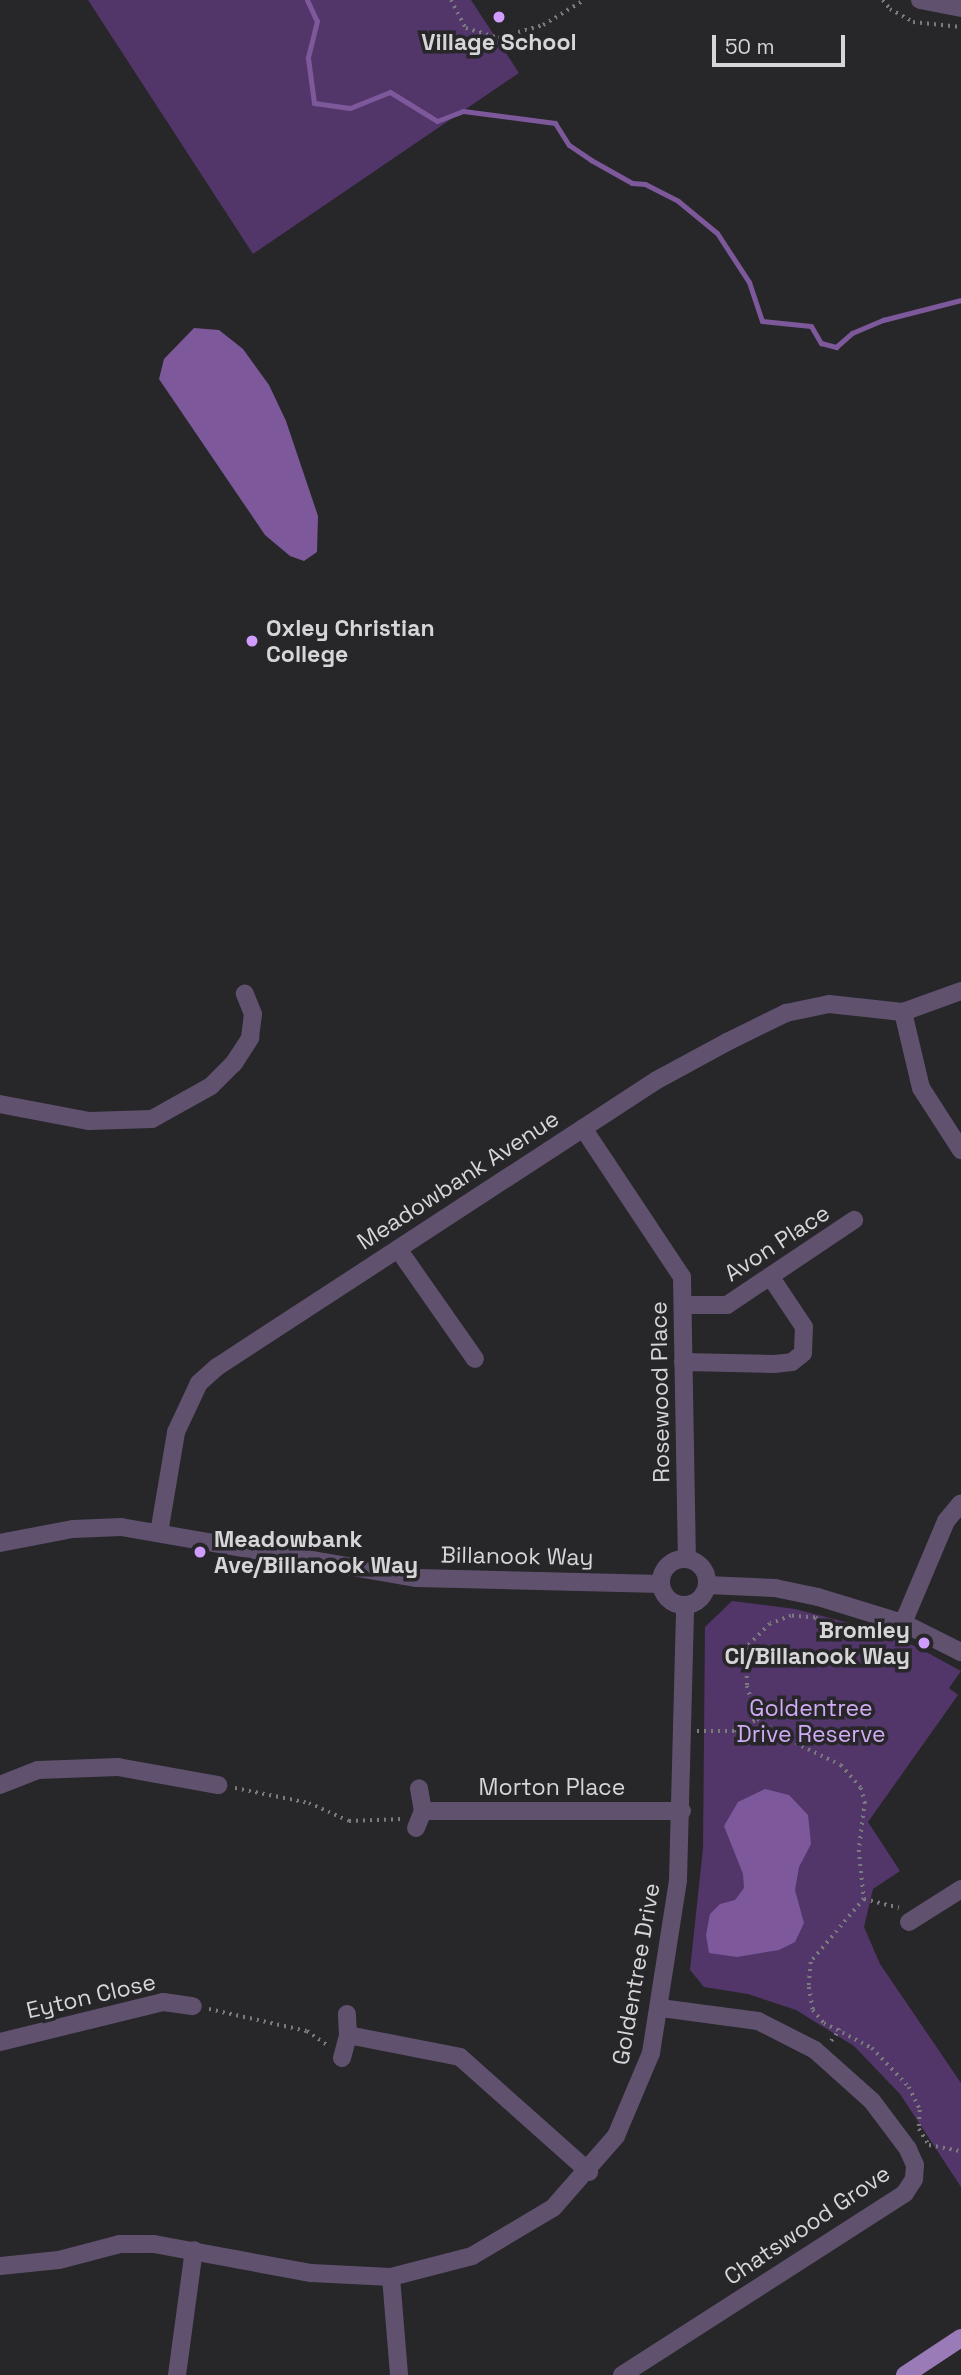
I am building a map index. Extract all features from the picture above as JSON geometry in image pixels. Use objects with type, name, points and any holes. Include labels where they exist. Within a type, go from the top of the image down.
[{"type":"main road","points":[[913,2373],[961,2338]]},
{"type":"street","points":[[920,0],[961,8]]},
{"type":"street","points":[[961,991],[903,1012],[921,1088],[961,1150]]},
{"type":"street","points":[[0,1104],[89,1121],[152,1119],[211,1086],[234,1063],[250,1038],[253,1014],[245,994]]},
{"type":"street","name":"Meadowbank Avenue","points":[[159,1533],[176,1432],[199,1383],[657,1080],[786,1013],[829,1004],[903,1012]]},
{"type":"street","name":"Rosewood Place","points":[[583,1128],[682,1277],[687,1559]]},
{"type":"street","name":"Avon Place","points":[[684,1305],[727,1305],[854,1220]]},
{"type":"street","points":[[398,1249],[475,1359]]},
{"type":"street","points":[[683,1362],[774,1364],[792,1362],[803,1353],[804,1327],[770,1276]]},
{"type":"street","points":[[904,1623],[946,1521],[961,1503]]},
{"type":"street","name":"Billanook Way","points":[[0,1543],[73,1529],[121,1527],[417,1578],[661,1584]]},
{"type":"street","points":[[687,1559],[705,1571],[707,1585],[697,1602],[685,1606],[666,1597],[661,1584],[668,1565],[687,1559]]},
{"type":"street","points":[[707,1585],[775,1588],[870,1612],[904,1623],[961,1652]]},
{"type":"street","name":"Goldentree Drive","points":[[0,2266],[48,2262],[120,2244],[194,2250],[311,2273],[391,2277],[472,2256],[515,2234],[553,2208],[589,2172],[616,2136],[638,2094],[660,2008],[678,1880],[682,1811],[681,1730],[685,1606]]},
{"type":"street","points":[[0,1785],[38,1770],[118,1767],[218,1785]]},
{"type":"street","points":[[419,1788],[419,1820]]},
{"type":"street","name":"Morton Place","points":[[419,1820],[682,1811]]},
{"type":"street","points":[[904,1915],[961,1889]]},
{"type":"street","name":"Eyton Close","points":[[0,2042],[138,2006],[163,2002],[193,2006]]},
{"type":"street","name":"Chatswood Grove","points":[[622,2375],[905,2193],[914,2179],[915,2165],[908,2149],[872,2101],[815,2050],[758,2021],[660,2008]]},
{"type":"street","points":[[347,2014],[345,2047],[460,2057],[589,2172]]},
{"type":"street","points":[[177,2375],[194,2250]]},
{"type":"street","points":[[391,2277],[399,2375]]},
{"type":"path","points":[[452,0],[466,28],[498,38],[543,24],[584,0]]},
{"type":"path","points":[[870,1612],[862,1632],[815,1618],[791,1616],[756,1634],[746,1648],[744,1664],[758,1719],[783,1737],[831,1758],[861,1788],[865,1802],[859,1850],[864,1899],[811,1962],[808,1987],[813,2010],[824,2023],[873,2048],[909,2087],[920,2110],[919,2129],[929,2144],[961,2151]]},
{"type":"path","points":[[681,1730],[734,1731],[758,1719]]},
{"type":"path","points":[[218,1785],[309,1803],[349,1822],[419,1820]]},
{"type":"path","points":[[864,1899],[904,1915]]},
{"type":"path","points":[[193,2006],[307,2031],[324,2044],[345,2047]]},
{"type":"green space","points":[[88,0],[471,0],[519,73],[253,254]]},
{"type":"green space","name":"Goldentree Drive Reserve","points":[[732,1601],[795,1609],[861,1626],[917,1647],[961,1671],[949,1688],[958,1695],[868,1822],[900,1871],[873,1889],[864,1927],[880,1964],[961,2083],[961,2187],[900,2094],[854,2046],[796,2010],[748,1994],[704,1987],[690,1970],[703,1848],[705,1627]]},
{"type":"shaded area","points":[[194,328],[219,330],[243,349],[269,385],[286,421],[318,516],[317,552],[304,561],[290,556],[265,535],[159,379],[164,359]]},
{"type":"shaded area","points":[[765,1789],[789,1795],[808,1815],[811,1844],[799,1867],[795,1890],[804,1923],[795,1942],[779,1950],[737,1957],[709,1953],[706,1935],[710,1914],[720,1904],[735,1900],[744,1888],[743,1874],[724,1826],[738,1802]]},
{"type":"waterway","points":[[307,0],[317,21],[308,58],[314,103],[350,108],[390,92],[437,121],[463,111],[555,123],[569,145],[591,160],[632,183],[645,184],[678,201],[717,233],[749,282],[762,321],[811,326],[821,343],[836,347],[852,333],[883,320],[961,300]]},
{"type":"place","name":"Village School","points":[[499,17]]},
{"type":"place","name":"Oxley Christian College","points":[[252,641]]},
{"type":"place","name":"Meadowbank Ave/Billanook Way","points":[[200,1552]]},
{"type":"place","name":"Bromley Cl/Billanook Way","points":[[924,1643]]}]
